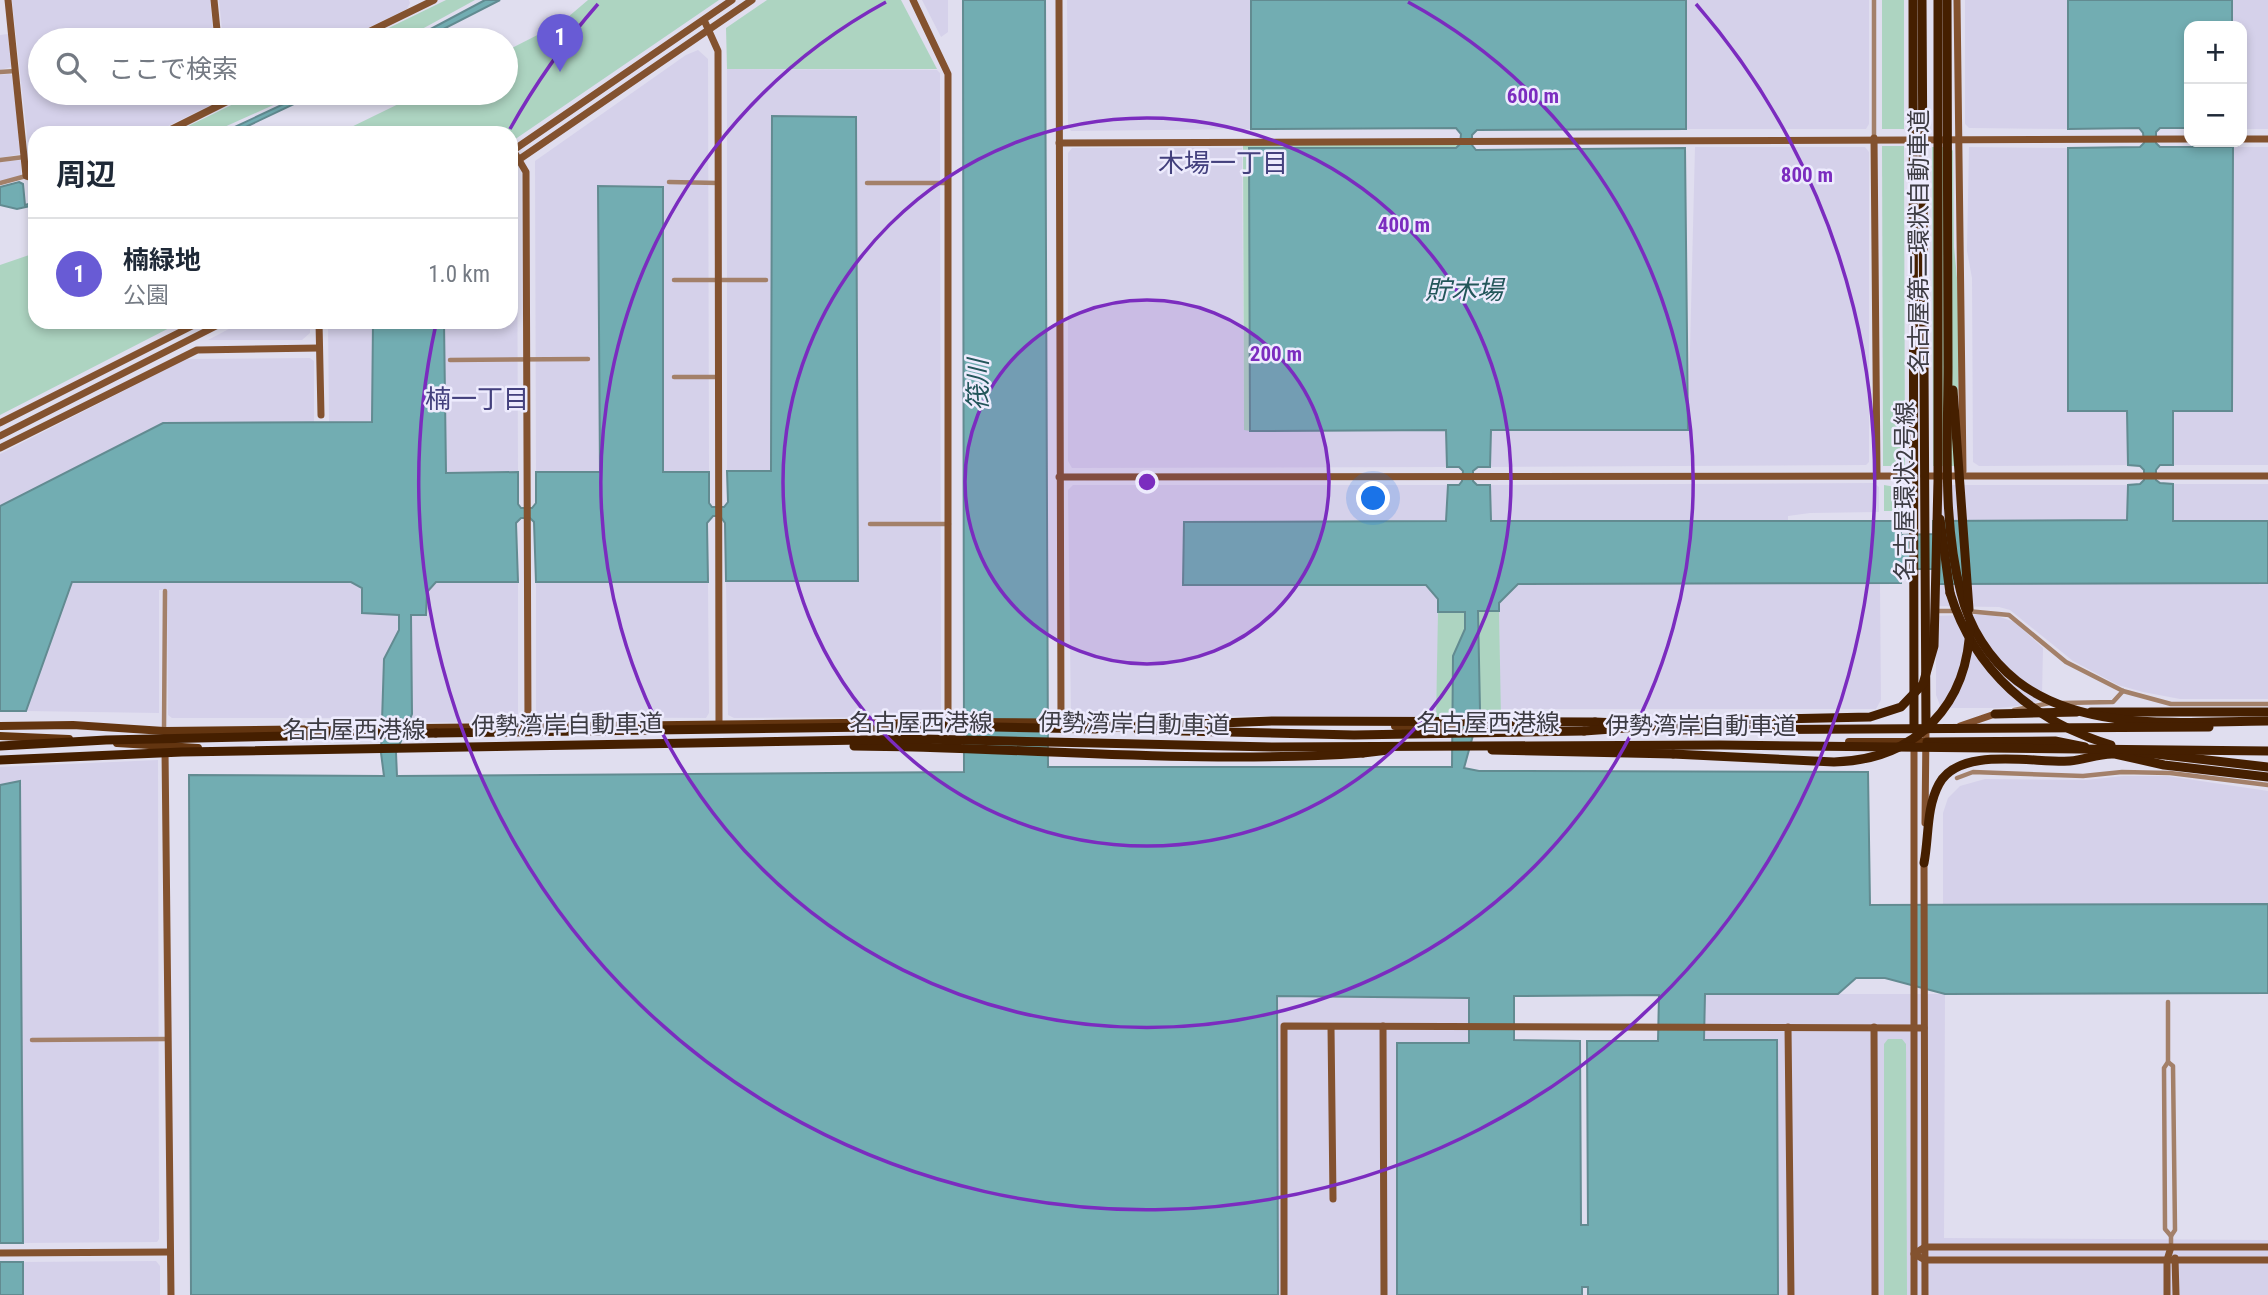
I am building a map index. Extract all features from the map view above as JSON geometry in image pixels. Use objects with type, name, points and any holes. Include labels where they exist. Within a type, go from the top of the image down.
[{"type":"highway","name":"名古屋環状2号線","points":[[1913,0],[1924,476],[1926,730]]},
{"type":"highway","name":"名古屋環状2号線","points":[[1914,729],[1913,476],[1917,138],[1922,0]]},
{"type":"highway","name":"名古屋第二環状自動車道","points":[[1938,0],[1938,481]]},
{"type":"highway","name":"名古屋第二環状自動車道","points":[[1947,0],[1948,339]]},
{"type":"highway","points":[[1948,339],[1948,480],[1955,566],[1972,623],[1997,662],[2039,696],[2072,710],[2096,716],[2268,724]]},
{"type":"highway","points":[[735,740],[779,745],[1060,754],[1250,756],[1363,753],[1437,744],[1848,762],[1883,754],[1921,734],[1943,711],[1956,692],[1964,669],[1970,632],[1948,339]]},
{"type":"highway","points":[[1584,731],[1737,720],[1858,718],[1882,715],[1901,707],[1923,684],[1932,660],[1938,481]]},
{"type":"highway","points":[[1938,481],[1945,569],[1955,609],[1982,660],[2013,694],[2060,725],[2129,751],[2176,759],[2268,767]]},
{"type":"highway","points":[[1995,714],[2268,712]]},
{"type":"highway","points":[[1091,729],[1323,721],[1595,722],[1680,726]]},
{"type":"highway","name":"伊勢湾岸自動車道","points":[[0,746],[118,740],[705,728],[948,726],[1341,734],[2268,724]]},
{"type":"highway","name":"伊勢湾岸自動車道","points":[[0,760],[107,754],[735,740],[922,739],[1274,747],[1437,744],[1734,745],[2268,751]]},
{"type":"highway","points":[[1927,742],[2055,741],[2140,761],[2268,777]]},
{"type":"highway","points":[[1924,863],[1935,793],[1943,778],[1953,769],[1984,760],[2067,761],[2117,754]]},
{"type":"main road","name":"名古屋西港線","points":[[0,726],[73,725],[164,731],[378,726],[948,722],[1914,729]]},
{"type":"main road","name":"名古屋西港線","points":[[0,736],[165,747],[376,751],[948,741],[1062,744],[1927,742]]},
{"type":"street","points":[[8,0],[28,167]]},
{"type":"street","points":[[214,0],[217,28]]},
{"type":"street","points":[[414,0],[415,10]]},
{"type":"street","points":[[377,28],[433,0]]},
{"type":"street","points":[[518,147],[732,0]]},
{"type":"street","points":[[528,726],[526,172],[519,160],[752,0]]},
{"type":"street","points":[[913,0],[948,74],[948,722]]},
{"type":"street","points":[[1059,0],[1061,723]]},
{"type":"street","points":[[1874,0],[1877,476]]},
{"type":"street","points":[[1956,0],[1963,475]]},
{"type":"street","points":[[704,20],[718,51],[719,723]]},
{"type":"street","points":[[0,72],[15,71]]},
{"type":"street","points":[[178,126],[219,105]]},
{"type":"street","points":[[1059,142],[2184,139]]},
{"type":"street","points":[[2247,139],[2268,139]]},
{"type":"street","points":[[0,160],[25,157]]},
{"type":"street","points":[[0,183],[28,178]]},
{"type":"street","points":[[670,182],[718,183]]},
{"type":"street","points":[[867,183],[949,183]]},
{"type":"street","points":[[674,280],[766,281]]},
{"type":"street","points":[[0,424],[186,329]]},
{"type":"street","points":[[0,436],[211,329]]},
{"type":"street","points":[[319,329],[321,415]]},
{"type":"street","points":[[0,448],[197,350],[319,348]]},
{"type":"street","points":[[450,360],[588,359]]},
{"type":"street","points":[[674,377],[718,377]]},
{"type":"street","points":[[1059,477],[1448,474],[1913,476]]},
{"type":"street","points":[[1924,476],[2268,476]]},
{"type":"street","points":[[870,524],[949,524]]},
{"type":"street","points":[[165,591],[164,731],[171,1295]]},
{"type":"street","points":[[1925,611],[1994,611],[2009,615],[2066,662],[2123,691],[2171,704],[2268,704]]},
{"type":"street","points":[[1914,1295],[1914,729],[1956,727],[1995,714],[2046,703],[2113,702],[2123,691]]},
{"type":"street","points":[[1925,1295],[1923,1001],[1926,730]]},
{"type":"street","points":[[1956,778],[1973,772],[2083,776],[2122,772],[2170,772],[2268,785]]},
{"type":"street","points":[[2168,1002],[2168,1062],[2164,1066],[2165,1229],[2171,1236]]},
{"type":"street","points":[[1284,1295],[1284,1026],[1467,1024],[1924,1028]]},
{"type":"street","points":[[1383,1026],[1384,1295]]},
{"type":"street","points":[[1331,1027],[1333,1199]]},
{"type":"street","points":[[1788,1027],[1791,1295]]},
{"type":"street","points":[[1874,1027],[1874,1295]]},
{"type":"street","points":[[32,1040],[169,1039]]},
{"type":"street","points":[[2167,1295],[2167,1260],[2171,1236],[2175,1230],[2173,1066],[2168,1062]]},
{"type":"street","points":[[1914,1254],[1925,1247],[2268,1247]]},
{"type":"street","points":[[2171,1247],[2176,1260],[2176,1295]]},
{"type":"street","points":[[0,1253],[170,1252]]},
{"type":"street","points":[[1914,1254],[1925,1260],[2268,1260]]},
{"type":"shaded area","points":[[12,0],[210,0],[213,28],[28,28],[28,105],[211,105],[168,126],[28,126],[28,145]]},
{"type":"shaded area","points":[[219,0],[409,0],[410,3],[407,9],[368,28],[222,28]]},
{"type":"shaded area","points":[[446,0],[475,0],[424,28],[389,28]]},
{"type":"shaded area","points":[[588,0],[719,0],[518,137],[518,126],[353,126],[396,105],[518,105],[518,45],[561,23]]},
{"type":"shaded area","points":[[767,0],[901,0],[937,69],[727,69],[726,28]]},
{"type":"shaded area","points":[[922,0],[948,0],[948,32],[941,37]]},
{"type":"shaded area","points":[[1067,0],[1251,0],[1251,129],[1071,131],[1068,126]]},
{"type":"shaded area","points":[[1686,0],[1869,0],[1869,124],[1866,129],[1686,129]]},
{"type":"shaded area","points":[[1882,0],[1904,0],[1904,129],[1882,129]]},
{"type":"shaded area","points":[[1965,0],[2068,0],[2068,129],[1969,128],[1965,124]]},
{"type":"shaded area","points":[[2232,0],[2268,0],[2268,129],[2247,129],[2247,21],[2232,21]]},
{"type":"shaded area","points":[[8,34],[11,67],[0,70],[0,35]]},
{"type":"shaded area","points":[[698,50],[708,59],[709,472],[663,472],[663,187],[599,186],[600,472],[536,472],[535,161],[686,55]]},
{"type":"shaded area","points":[[727,69],[937,70],[940,73],[941,713],[938,717],[734,718],[728,715],[726,581],[858,581],[772,117],[771,472],[727,471]]},
{"type":"shaded area","points":[[0,75],[12,75],[21,154],[0,158]]},
{"type":"shaded area","points":[[231,105],[273,105],[227,126],[188,126]]},
{"type":"shaded area","points":[[1243,143],[1460,144],[1456,148],[1249,148],[1250,431],[1244,430]]},
{"type":"shaded area","points":[[1882,146],[1904,146],[1905,466],[1883,466]]},
{"type":"shaded area","points":[[1695,147],[1865,147],[1869,152],[1869,462],[1866,465],[1490,467],[1490,430],[1688,430]]},
{"type":"shaded area","points":[[1932,147],[1950,147],[1953,151],[1954,247],[1959,298],[1957,463],[1954,466],[1933,466]]},
{"type":"shaded area","points":[[1969,147],[2068,148],[2068,411],[2127,411],[2128,465],[1979,466],[1973,462],[1972,278],[1967,251]]},
{"type":"shaded area","points":[[2233,147],[2268,147],[2268,465],[2173,465],[2173,411],[2232,410]]},
{"type":"shaded area","points":[[1072,148],[1242,148],[1244,430],[1446,430],[1447,467],[1072,468],[1068,461],[1068,153]]},
{"type":"shaded area","points":[[21,160],[21,176],[0,181],[0,162]]},
{"type":"shaded area","points":[[28,255],[28,329],[167,329],[0,415],[0,265]]},
{"type":"shaded area","points":[[229,329],[310,329],[310,333],[302,340],[208,340]]},
{"type":"shaded area","points":[[328,329],[373,329],[372,422],[329,422]]},
{"type":"shaded area","points":[[444,329],[517,329],[518,472],[445,473]]},
{"type":"shaded area","points":[[310,358],[314,361],[314,422],[163,423],[0,506],[0,454],[186,359]]},
{"type":"shaded area","points":[[1874,483],[1879,487],[1879,512],[1810,513],[1788,516],[1788,521],[1490,521],[1490,485]]},
{"type":"shaded area","points":[[2173,484],[2268,484],[2268,521],[2173,521]]},
{"type":"shaded area","points":[[1073,485],[1448,485],[1447,521],[1184,522],[1183,585],[1426,585],[1439,599],[1436,717],[1071,715],[1068,490]]},
{"type":"shaded area","points":[[1884,485],[1901,488],[1906,503],[1905,511],[1884,511]]},
{"type":"shaded area","points":[[1933,485],[2128,485],[2127,521],[1933,521]]},
{"type":"shaded area","points":[[72,582],[351,582],[399,614],[399,630],[384,659],[385,718],[172,718],[168,715],[167,590],[159,590],[159,713],[26,711]]},
{"type":"shaded area","points":[[436,582],[518,582],[518,714],[515,718],[495,718],[488,723],[407,722],[412,714],[411,615]]},
{"type":"shaded area","points":[[536,582],[708,582],[709,713],[706,718],[536,717]]},
{"type":"shaded area","points":[[1880,583],[1881,700],[1876,709],[1500,709],[1499,603],[1518,584]]},
{"type":"shaded area","points":[[2268,583],[2268,699],[2180,699],[2143,692],[2118,685],[2073,661],[2010,610],[1999,607],[1932,606],[1933,584]]},
{"type":"shaded area","points":[[1478,611],[1499,611],[1501,717],[1477,717]]},
{"type":"shaded area","points":[[1438,612],[1465,612],[1465,629],[1453,656],[1453,717],[1436,717]]},
{"type":"shaded area","points":[[1991,614],[2015,622],[2043,648],[2042,697],[2034,704],[1999,708],[1941,708],[1936,695],[1936,616]]},
{"type":"shaded area","points":[[158,760],[159,1239],[157,1242],[23,1243],[20,781],[0,785],[0,767]]},
{"type":"shaded area","points":[[2123,776],[2167,776],[2268,791],[2268,904],[1943,906],[1943,813],[1948,798],[1960,786],[1985,779],[2086,780]]},
{"type":"shaded area","points":[[1705,994],[1945,994],[1944,1238],[2268,1240],[2268,1295],[1778,1295],[1777,1040],[1704,1040]]},
{"type":"shaded area","points":[[1277,996],[1469,997],[1470,1043],[1397,1043],[1397,1295],[1278,1295]]},
{"type":"shaded area","points":[[1888,1039],[1902,1039],[1906,1044],[1907,1295],[1884,1295],[1884,1044]]},
{"type":"shaded area","points":[[156,1261],[160,1266],[160,1295],[23,1295],[23,1262]]},
{"type":"water","points":[[485,0],[500,0],[445,28],[432,28]]},
{"type":"water","points":[[963,0],[1045,0],[1048,767],[1452,767],[1453,656],[1465,629],[1465,612],[1438,612],[1438,599],[1426,585],[1183,585],[1184,522],[1446,521],[1448,485],[1459,485],[1462,481],[1463,471],[1459,467],[1447,467],[1446,430],[1250,431],[1249,148],[1456,148],[1460,144],[1461,134],[1456,128],[1251,129],[1251,0],[1686,0],[1686,129],[1477,130],[1472,135],[1472,145],[1476,150],[1685,148],[1688,430],[1491,430],[1490,467],[1478,467],[1473,471],[1473,481],[1477,485],[1490,485],[1491,521],[1901,521],[1901,535],[1933,534],[1933,521],[2127,520],[2128,485],[2140,484],[2144,480],[2144,470],[2140,466],[2128,465],[2127,411],[2068,411],[2068,148],[2140,147],[2144,143],[2143,133],[2139,128],[2068,129],[2068,0],[2232,0],[2232,21],[2184,21],[2184,128],[2160,128],[2156,132],[2156,143],[2160,147],[2233,147],[2232,411],[2173,411],[2173,465],[2160,465],[2156,470],[2156,480],[2173,484],[2173,521],[2268,521],[2268,583],[1933,584],[1933,569],[1902,569],[1901,583],[1518,584],[1499,603],[1499,611],[1478,611],[1480,710],[1464,768],[1479,771],[1868,772],[1870,905],[2268,904],[2268,993],[1945,994],[1885,978],[1856,978],[1838,994],[1705,994],[1704,1040],[1777,1040],[1778,1295],[1588,1295],[1588,1287],[1582,1287],[1582,1295],[1397,1295],[1397,1043],[1469,1043],[1469,998],[1277,996],[1278,1295],[191,1295],[189,775],[384,776],[381,753],[384,659],[399,630],[399,615],[362,613],[362,588],[351,582],[72,582],[26,711],[0,711],[0,506],[163,423],[372,422],[373,329],[444,329],[446,473],[518,472],[518,504],[521,508],[532,508],[536,503],[536,472],[600,472],[598,186],[663,187],[663,472],[709,472],[709,503],[712,507],[724,507],[728,502],[727,471],[771,471],[772,116],[856,117],[858,581],[726,581],[725,523],[720,516],[713,516],[707,523],[708,582],[536,582],[534,522],[530,518],[521,518],[516,523],[518,582],[436,582],[427,592],[426,615],[411,615],[412,714],[396,753],[397,776],[964,772]],"holes":[[[1659,995],[1658,1041],[1587,1041],[1588,1225],[1581,1225],[1580,1041],[1514,1040],[1514,996]]]},
{"type":"water","points":[[282,105],[292,105],[248,126],[237,126]]},
{"type":"water","points":[[19,182],[23,184],[25,205],[28,204],[28,207],[17,209],[0,205],[0,187]]},
{"type":"water","points":[[20,781],[23,1243],[0,1243],[0,785]]},
{"type":"water","points":[[0,1262],[23,1262],[23,1295],[0,1295]]},
{"type":"place","name":"楠緑地","points":[[560,72]]},
{"type":"district","name":"木場一丁目","points":[[1223,163]]},
{"type":"district","name":"楠一丁目","points":[[477,399]]},
{"type":"water label","name":"貯木場","points":[[1464,290]]},
{"type":"water label","name":"筏川","points":[[978,385]]}]
